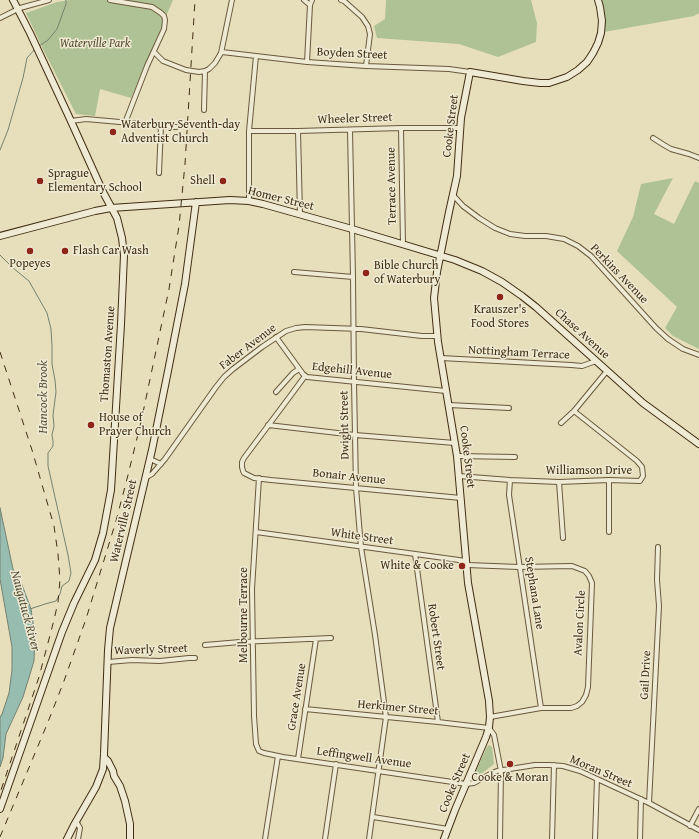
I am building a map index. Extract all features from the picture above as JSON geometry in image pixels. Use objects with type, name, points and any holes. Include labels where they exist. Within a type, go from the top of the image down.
[{"type":"main road","name":"Thomaston Avenue","points":[[0,809],[62,632],[98,553],[103,533],[111,485],[124,255],[122,234],[117,218],[103,192],[13,0]]},
{"type":"main road","name":"Boyden Street","points":[[470,72],[540,83],[549,83],[567,77],[587,62],[598,43],[601,34],[602,21],[598,0]]},
{"type":"main road","name":"Cooke Street","points":[[444,839],[484,742],[489,728],[490,717],[466,563],[457,456],[437,336],[434,298],[440,256],[457,172],[460,128],[470,72]]},
{"type":"main road","name":"Homer Street","points":[[0,236],[111,208],[230,200],[249,201],[267,205],[440,256]]},
{"type":"main road","name":"Waterville Street","points":[[67,839],[96,788],[103,769],[109,639],[168,371],[184,289],[196,202]]},
{"type":"main road","name":"Chase Avenue","points":[[440,256],[455,260],[482,271],[508,286],[536,307],[646,406],[699,444]]},
{"type":"main road","points":[[104,757],[108,761],[113,771],[125,801],[130,824],[130,839]]},
{"type":"main road","points":[[100,777],[114,776]]},
{"type":"street","points":[[0,18],[18,9],[49,0]]},
{"type":"street","points":[[110,0],[149,6],[163,14],[165,20],[165,25],[125,123]]},
{"type":"street","points":[[154,52],[161,60],[183,69],[197,72],[205,71],[213,66],[222,52],[232,0]]},
{"type":"street","points":[[304,0],[310,5]]},
{"type":"street","points":[[307,62],[310,5],[312,0]]},
{"type":"street","points":[[340,0],[344,1],[362,17],[368,26],[370,34],[366,66]]},
{"type":"street","name":"Boyden Street","points":[[222,52],[307,62],[449,69],[470,72]]},
{"type":"street","points":[[249,201],[250,131],[256,56]]},
{"type":"street","points":[[204,110],[205,71]]},
{"type":"street","points":[[71,121],[86,119],[176,127]]},
{"type":"street","points":[[159,174],[161,126]]},
{"type":"street","name":"Terrace Avenue","points":[[401,128],[403,245]]},
{"type":"street","name":"Wheeler Street","points":[[250,131],[460,128]]},
{"type":"street","name":"Dwight Street","points":[[350,130],[356,488],[361,547],[386,717],[369,839]]},
{"type":"street","points":[[298,131],[300,214]]},
{"type":"street","points":[[653,138],[671,149],[699,158]]},
{"type":"street","name":"Perkins Avenue","points":[[453,195],[463,206],[495,228],[510,234],[546,236],[564,239],[578,246],[591,256],[668,339],[683,349],[699,355]]},
{"type":"street","points":[[294,272],[353,277]]},
{"type":"street","name":"Faber Avenue","points":[[145,479],[161,464],[180,440],[224,377],[276,337],[289,330],[298,327],[354,329],[437,336]]},
{"type":"street","name":"Edgehill Avenue","points":[[276,337],[299,369],[306,376],[446,391]]},
{"type":"street","name":"Nottingham Terrace","points":[[441,358],[582,366],[596,361]]},
{"type":"street","points":[[276,392],[299,369]]},
{"type":"street","points":[[561,424],[574,411],[607,371]]},
{"type":"street","points":[[268,426],[306,376]]},
{"type":"street","points":[[449,405],[509,408]]},
{"type":"street","name":"Williamson Drive","points":[[459,476],[559,482],[609,480],[640,481],[643,476],[642,467],[637,461],[574,411]]},
{"type":"street","points":[[268,426],[455,443]]},
{"type":"street","name":"Bonair Avenue","points":[[268,426],[244,458],[242,470],[244,473],[252,477],[461,498]]},
{"type":"street","points":[[457,456],[515,457]]},
{"type":"street","points":[[150,458],[161,464]]},
{"type":"street","name":"Melbourne Terrace","points":[[259,478],[252,589],[254,720],[256,744],[259,751]]},
{"type":"street","name":"Stephana Lane","points":[[510,480],[509,495],[541,708]]},
{"type":"street","points":[[609,480],[609,532]]},
{"type":"street","points":[[559,482],[563,538]]},
{"type":"street","name":"White Street","points":[[256,532],[415,554],[466,563]]},
{"type":"street","name":"Gail Drive","points":[[649,803],[659,606],[658,547]]},
{"type":"street","name":"Robert Street","points":[[415,554],[438,722]]},
{"type":"street","name":"Avalon Circle","points":[[466,563],[519,567],[572,566],[585,571],[592,583],[588,687],[582,702],[571,708],[541,708],[490,717]]},
{"type":"street","name":"Waverly Street","points":[[205,645],[253,641],[331,638]]},
{"type":"street","name":"Grace Avenue","points":[[298,759],[316,639]]},
{"type":"street","name":"Waverly Street","points":[[108,662],[136,660],[157,661],[195,658]]},
{"type":"street","name":"Herkimer Street","points":[[305,709],[489,728]]},
{"type":"street","points":[[489,728],[494,734],[501,771],[500,839]]},
{"type":"street","name":"Leffingwell Avenue","points":[[259,751],[278,756],[466,784]]},
{"type":"street","points":[[266,839],[278,756]]},
{"type":"street","points":[[325,839],[336,764]]},
{"type":"street","points":[[552,839],[554,765]]},
{"type":"street","name":"Moran Street","points":[[466,784],[472,784],[490,774],[501,771],[531,766],[563,766],[574,769],[641,799],[699,830]]},
{"type":"street","points":[[595,839],[597,779]]},
{"type":"street","points":[[640,839],[641,799]]},
{"type":"street","points":[[690,826],[699,809]]},
{"type":"street","points":[[372,817],[448,829]]},
{"type":"street","points":[[76,821],[80,828],[78,839]]},
{"type":"green space","name":"Waterville Park","points":[[69,0],[173,0],[131,98],[100,89],[95,116],[76,114],[26,13],[57,2]]},
{"type":"green space","points":[[386,0],[531,0],[537,23],[536,42],[498,57],[459,44],[377,38],[374,26],[385,19]]},
{"type":"green space","points":[[602,0],[699,0],[699,13],[694,16],[604,32]]},
{"type":"green space","points":[[673,178],[654,214],[674,224],[695,181],[699,183],[699,349],[673,336],[665,328],[677,307],[617,251],[633,217],[641,184]]},
{"type":"green space","points":[[489,745],[492,747],[494,764],[481,774],[478,774],[476,771]]},
{"type":"water","name":"Naugatuck River","points":[[0,508],[13,569],[22,585],[31,609],[35,635],[34,661],[23,697],[6,734],[3,758],[0,767],[0,717],[9,693],[12,670],[12,647],[0,579]]},
{"type":"waterway","name":"Hancock Brook","points":[[39,46],[48,40],[57,29],[66,0]]},
{"type":"waterway","name":"Hancock Brook","points":[[0,150],[8,130],[23,78],[27,58],[35,49]]},
{"type":"waterway","name":"Hancock Brook","points":[[0,255],[29,281],[47,313],[51,329],[52,364],[56,392],[53,415],[53,446],[48,453],[48,466],[71,573],[69,581],[62,586],[56,601],[30,609]]},
{"type":"railway","points":[[0,837],[48,722],[86,619],[116,521],[141,422],[169,289],[179,226],[185,164],[195,0]]},
{"type":"railway","points":[[0,352],[32,450],[54,526],[60,580],[58,602],[39,677],[0,793]]},
{"type":"place","name":"Waterbury Seventh-day Adventist Church","points":[[113,132]]},
{"type":"place","name":"Sprague Elementary School","points":[[40,181]]},
{"type":"place","name":"Shell","points":[[223,181]]},
{"type":"place","name":"Popeyes","points":[[30,251]]},
{"type":"place","name":"Flash Car Wash","points":[[65,251]]},
{"type":"place","name":"Bible Church of Waterbury","points":[[366,273]]},
{"type":"place","name":"Krauszer's Food Stores","points":[[500,297]]},
{"type":"place","name":"House of Prayer Church","points":[[91,425]]},
{"type":"place","name":"White & Cooke","points":[[462,566]]},
{"type":"place","name":"Cooke & Moran","points":[[510,764]]}]
